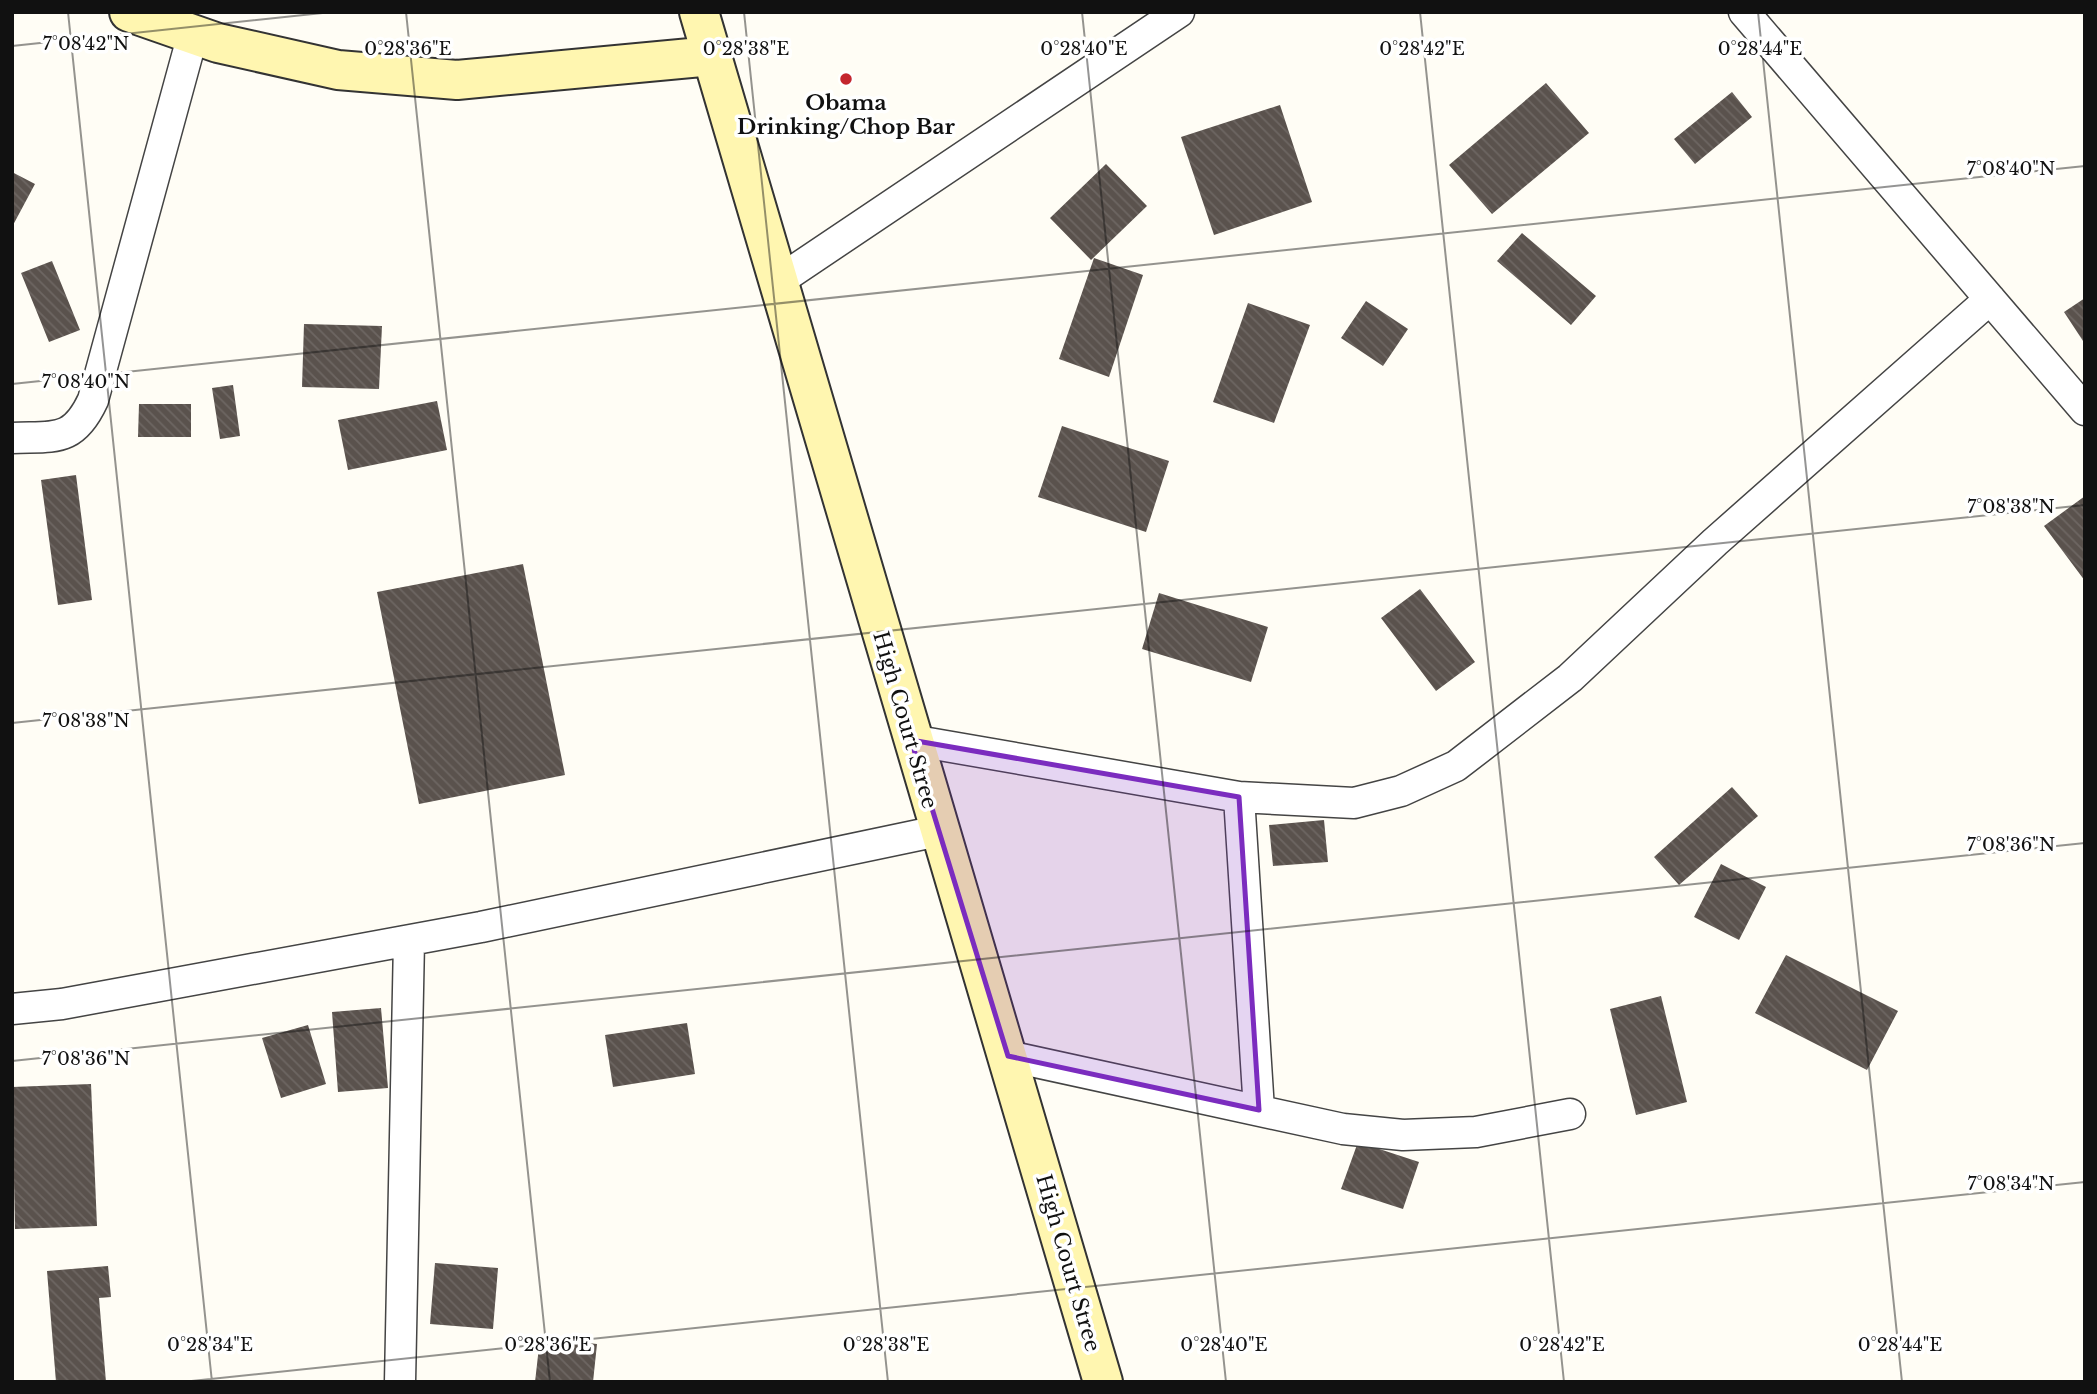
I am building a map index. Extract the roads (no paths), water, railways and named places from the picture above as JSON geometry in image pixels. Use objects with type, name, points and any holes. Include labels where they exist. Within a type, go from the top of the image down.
[{"type":"street","points":[[129,12],[193,34],[338,69],[457,79],[712,56]]},
{"type":"street","name":"High Court Stree","points":[[699,12],[911,740],[1008,1056],[1103,1382]]},
{"type":"street","points":[[778,282],[1179,12]]},
{"type":"street","points":[[1744,12],[2085,410]]},
{"type":"street","points":[[12,438],[60,436],[82,424],[93,400],[193,34]]},
{"type":"street","points":[[911,740],[1239,797],[1354,803],[1401,791],[1456,766],[1570,678],[1715,542],[1990,299]]},
{"type":"street","points":[[1239,797],[1259,1110]]},
{"type":"street","points":[[12,1009],[62,1004],[409,940],[938,831]]},
{"type":"street","points":[[400,1382],[409,940]]},
{"type":"street","points":[[1008,1056],[1343,1129],[1403,1135],[1476,1132],[1570,1114]]},
{"type":"place","name":"Obama Drinking/Chop Bar","points":[[846,79]]}]
